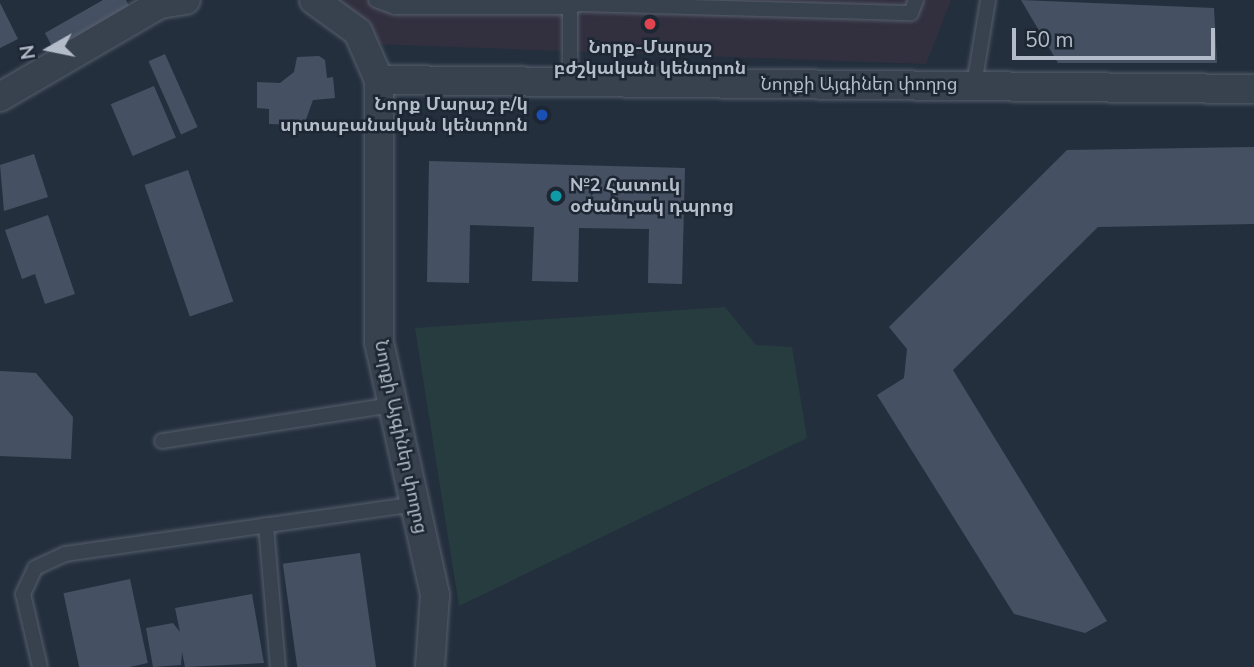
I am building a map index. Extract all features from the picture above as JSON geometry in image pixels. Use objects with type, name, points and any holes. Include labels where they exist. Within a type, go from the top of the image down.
[{"type":"street","points":[[0,97],[160,4],[186,0]]},
{"type":"street","name":"Նորքի Այգիներ փողոց","points":[[314,0],[358,32],[379,80],[379,342],[435,595],[430,667]]},
{"type":"street","name":"Նորքի Այգիներ փողոց","points":[[379,80],[1254,89]]},
{"type":"lane","points":[[376,0],[395,7],[523,3],[911,13],[916,0]]},
{"type":"lane","points":[[974,86],[988,0]]},
{"type":"lane","points":[[570,82],[581,4]]},
{"type":"lane","points":[[162,441],[393,405]]},
{"type":"lane","points":[[40,667],[23,594],[35,568],[65,554],[415,504]]},
{"type":"lane","points":[[266,524],[278,667]]},
{"type":"shaded area","name":"Նորք-Մարաշ բժշկական կենտրոն","points":[[336,0],[951,0],[926,64],[372,44]]},
{"type":"green space","points":[[725,307],[756,345],[792,347],[807,438],[459,606],[415,328]]},
{"type":"building","points":[[103,0],[126,0],[130,8],[54,50],[45,33]]},
{"type":"building","points":[[1021,0],[1214,8],[1217,63],[1058,63]]},
{"type":"building","points":[[0,3],[18,39],[0,48]]},
{"type":"building","points":[[165,54],[198,127],[181,134],[149,61]]},
{"type":"building","points":[[319,56],[325,60],[327,78],[333,77],[335,98],[313,100],[304,125],[269,124],[269,109],[257,108],[257,82],[280,83],[294,72],[297,57]]},
{"type":"building","points":[[154,86],[176,138],[133,156],[111,104]]},
{"type":"building","points":[[1254,147],[1254,224],[1098,227],[953,370],[1107,621],[1085,633],[1014,614],[877,395],[904,378],[907,349],[889,327],[1067,150]]},
{"type":"building","points":[[34,154],[48,197],[4,211],[0,165]]},
{"type":"building","name":"№2 Հատուկ օժանդակ դպրոց","points":[[429,161],[685,168],[682,284],[648,283],[649,229],[579,228],[578,282],[532,281],[534,227],[470,225],[469,283],[427,282]]},
{"type":"building","points":[[188,170],[233,301],[190,316],[145,185]]},
{"type":"building","points":[[48,215],[75,294],[45,304],[35,274],[22,279],[5,230]]},
{"type":"building","points":[[0,371],[36,373],[73,417],[71,459],[0,456]]},
{"type":"building","points":[[360,553],[376,667],[297,667],[283,564]]},
{"type":"building","points":[[130,579],[148,663],[130,667],[79,667],[63,593]]},
{"type":"building","points":[[252,594],[264,663],[185,667],[182,652],[181,665],[153,667],[146,628],[173,623],[180,632],[175,608]]},
{"type":"place","name":"Նորք-Մարաշ բժշկական կենտրոն","points":[[650,24]]},
{"type":"place","name":"Նորք Մարաշ բ/կ սրտաբանական կենտրոն","points":[[542,115]]},
{"type":"place","name":"№2 Հատուկ օժանդակ դպրոց","points":[[556,196]]}]
